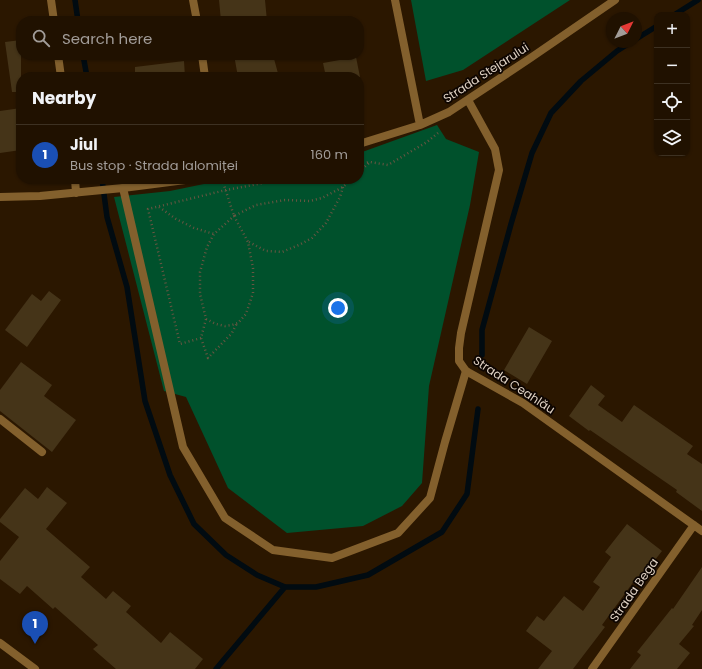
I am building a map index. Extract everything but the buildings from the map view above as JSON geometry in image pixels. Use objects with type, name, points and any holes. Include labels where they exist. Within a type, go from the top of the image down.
[{"type":"street","points":[[51,0],[53,16]]},
{"type":"street","points":[[193,0],[196,16]]},
{"type":"street","points":[[395,0],[420,125]]},
{"type":"street","name":"Strada Stejarului","points":[[364,142],[420,125],[449,112],[615,0]]},
{"type":"street","points":[[59,60],[60,72]]},
{"type":"street","points":[[203,60],[205,72]]},
{"type":"street","name":"Strada Ceahlău","points":[[468,100],[495,149],[499,170],[461,333],[459,361],[466,371],[523,403],[702,531]]},
{"type":"street","points":[[75,184],[76,193]]},
{"type":"street","points":[[0,197],[76,193],[154,184]]},
{"type":"street","points":[[123,188],[183,447],[225,518],[273,550],[332,558],[398,533],[430,498],[466,371]]},
{"type":"street","points":[[0,419],[42,452]]},
{"type":"street","name":"Strada Bega","points":[[592,669],[694,525]]},
{"type":"street","points":[[0,643],[35,669]]},
{"type":"path","points":[[364,163],[370,162],[388,165],[427,142],[439,132]]},
{"type":"path","points":[[364,167],[370,162]]},
{"type":"path","points":[[224,184],[234,216],[248,242],[253,268],[253,293],[246,314],[232,333],[208,358],[201,338],[206,319],[200,294],[200,272],[207,247],[214,234],[234,216],[256,205],[285,200],[310,201],[322,198],[346,184]]},
{"type":"path","points":[[201,338],[180,344],[148,209],[258,184]]},
{"type":"path","points":[[248,242],[266,251],[282,252],[312,238],[326,223],[340,197],[343,187]]},
{"type":"path","points":[[158,206],[176,219],[194,228],[214,234]]},
{"type":"path","points":[[206,319],[216,324],[225,326],[238,323]]},
{"type":"green space","points":[[411,0],[570,0],[463,70],[426,81]]},
{"type":"green space","points":[[437,125],[446,139],[479,152],[470,205],[429,386],[422,483],[402,506],[363,526],[287,533],[228,488],[186,397],[164,391],[114,197],[170,191],[204,184],[364,184],[365,151]]},
{"type":"waterway","points":[[75,0],[77,16]]},
{"type":"waterway","points":[[679,12],[698,0]]},
{"type":"waterway","points":[[642,35],[654,28]]},
{"type":"waterway","points":[[482,355],[482,330],[532,153],[551,113],[581,81],[622,48]]},
{"type":"waterway","points":[[84,60],[86,72]]},
{"type":"waterway","points":[[103,184],[107,217],[127,287],[145,401],[170,475],[194,524],[226,555],[257,575],[285,587],[316,587],[368,575],[442,532],[467,494],[478,409]]},
{"type":"waterway","points":[[216,669],[285,587]]},
{"type":"place","name":"Jiul","points":[[35,644]]}]
